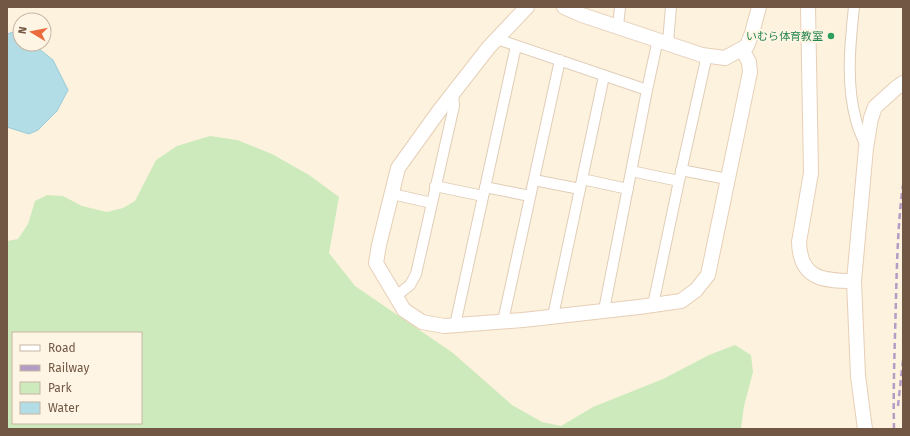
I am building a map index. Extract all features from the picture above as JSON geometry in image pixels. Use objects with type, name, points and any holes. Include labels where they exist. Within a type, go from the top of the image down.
[{"type":"street","points":[[527,7],[497,39],[453,93],[398,168],[376,262],[404,310],[422,322],[444,326],[653,305],[681,301],[696,290],[708,275],[750,72],[749,62],[742,49]]},
{"type":"street","points":[[618,26],[620,7]]},
{"type":"street","points":[[604,310],[647,90],[663,41],[671,7]]},
{"type":"street","points":[[570,8],[702,55],[725,58],[747,46],[759,7]]},
{"type":"street","points":[[808,7],[811,173],[799,242],[799,253],[804,264],[811,273],[830,281],[854,281]]},
{"type":"street","points":[[854,7],[850,45],[851,92],[856,120],[866,148]]},
{"type":"street","points":[[497,39],[647,90]]},
{"type":"street","points":[[455,325],[516,46]]},
{"type":"street","points":[[653,305],[707,56]]},
{"type":"street","points":[[503,321],[560,60]]},
{"type":"street","points":[[553,316],[604,76]]},
{"type":"street","points":[[865,429],[858,376],[854,281],[866,148],[871,118],[875,107],[903,83]]},
{"type":"street","points":[[396,296],[410,285],[416,274],[454,106],[453,93]]},
{"type":"street","points":[[682,170],[727,179]]},
{"type":"street","points":[[631,171],[679,181]]},
{"type":"street","points":[[582,179],[628,189]]},
{"type":"street","points":[[534,180],[580,189]]},
{"type":"street","points":[[435,186],[530,196]]},
{"type":"street","points":[[392,194],[432,203]]},
{"type":"green space","points":[[210,136],[237,140],[272,154],[309,175],[339,197],[329,253],[355,286],[453,353],[512,405],[542,422],[561,426],[593,407],[663,379],[709,355],[735,345],[751,355],[753,372],[744,406],[741,429],[7,429],[7,241],[18,239],[28,224],[35,201],[47,195],[63,196],[82,206],[107,212],[123,208],[135,201],[156,160],[177,146]]},
{"type":"water","points":[[12,32],[12,52],[43,52],[53,60],[68,90],[57,111],[38,130],[29,134],[7,127],[7,34]]},
{"type":"railway","points":[[894,429],[897,255],[903,185]]},
{"type":"railway","points":[[898,406],[903,360]]},
{"type":"place","name":"いむら体育教室","points":[[831,36]]}]
